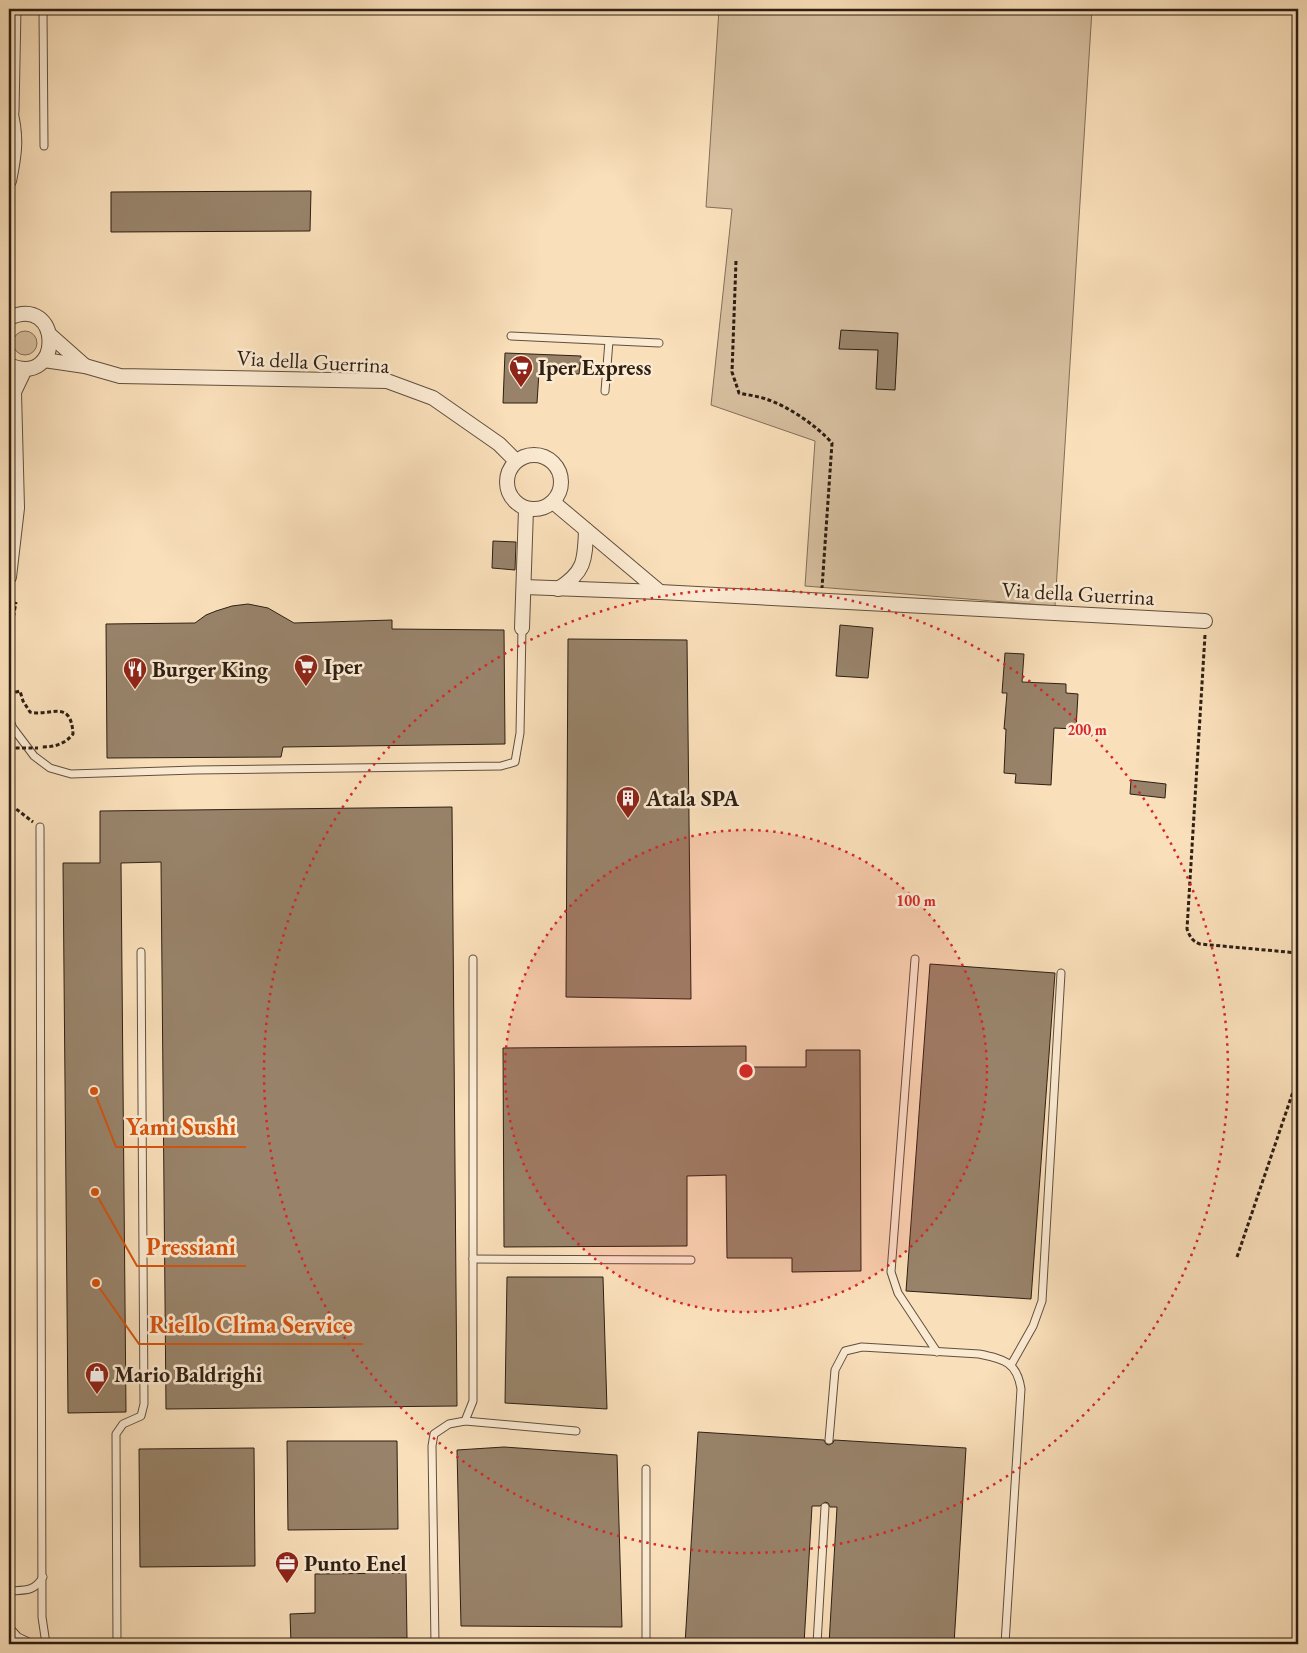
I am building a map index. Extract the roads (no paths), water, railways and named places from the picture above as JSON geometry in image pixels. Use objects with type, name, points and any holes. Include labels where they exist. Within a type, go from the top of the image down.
[{"type":"street","points":[[9,106],[14,124],[15,154],[9,181]]},
{"type":"street","points":[[9,303],[14,316]]},
{"type":"street","name":"Via della Guerrina","points":[[14,316],[28,314],[36,317],[42,322],[50,335],[85,366]]},
{"type":"street","points":[[9,365],[25,369],[35,366],[44,360],[50,348],[50,335]]},
{"type":"street","name":"Via della Guerrina","points":[[44,360],[85,366],[120,376],[386,381],[433,398],[499,444],[516,461]]},
{"type":"street","points":[[10,575],[17,508],[14,392],[25,369]]},
{"type":"street","points":[[536,454],[550,459],[556,464],[562,479],[561,488],[553,502],[536,510],[526,509],[513,500],[506,482],[508,474],[516,461],[536,454]]},
{"type":"street","points":[[553,502],[660,592]]},
{"type":"street","points":[[522,628],[526,509]]},
{"type":"street","points":[[558,589],[572,580],[581,567],[586,550],[586,530]]},
{"type":"street","name":"Via della Guerrina","points":[[524,588],[660,592],[1205,621]]},
{"type":"lane","points":[[14,124],[17,9]]},
{"type":"lane","points":[[43,9],[44,146]]},
{"type":"lane","points":[[511,336],[659,343]]},
{"type":"lane","points":[[605,392],[609,340]]},
{"type":"lane","points":[[9,594],[10,575]]},
{"type":"lane","points":[[9,719],[13,728],[34,756],[50,768],[71,774],[195,770],[501,766],[515,762],[520,733],[522,628]]},
{"type":"lane","points":[[40,827],[42,1617],[46,1644]]},
{"type":"lane","points":[[117,1644],[116,1434],[122,1424],[142,1416],[144,1404],[141,952]]},
{"type":"lane","points":[[465,1420],[473,1401],[473,958]]},
{"type":"lane","points":[[915,958],[891,1272],[898,1293],[937,1352]]},
{"type":"lane","points":[[1011,1365],[1033,1326],[1042,1301],[1061,973]]},
{"type":"lane","points":[[473,1259],[691,1260]]},
{"type":"lane","points":[[829,1440],[835,1370],[845,1351],[862,1347],[979,1354],[997,1358],[1011,1365],[1019,1377],[1021,1389],[1005,1644]]},
{"type":"lane","points":[[435,1644],[432,1446],[434,1434],[448,1424],[465,1420],[576,1432]]},
{"type":"lane","points":[[646,1469],[646,1644]]},
{"type":"lane","points":[[817,1644],[825,1507]]},
{"type":"lane","points":[[9,1591],[28,1590],[37,1586],[43,1577]]},
{"type":"lane","points":[[9,1627],[18,1637],[33,1644]]},
{"type":"place","name":"Iper Express","points":[[521,388]]},
{"type":"place","name":"Iper","points":[[306,687]]},
{"type":"place","name":"Burger King","points":[[135,690]]},
{"type":"place","name":"Atala SPA","points":[[628,819]]},
{"type":"place","name":"Yami Sushi","points":[[94,1091]]},
{"type":"place","name":"Pressiani","points":[[95,1192]]},
{"type":"place","name":"Riello Clima Service","points":[[96,1283]]},
{"type":"place","name":"Mario Baldrighi","points":[[97,1395]]},
{"type":"place","name":"Punto Enel","points":[[287,1584]]}]
